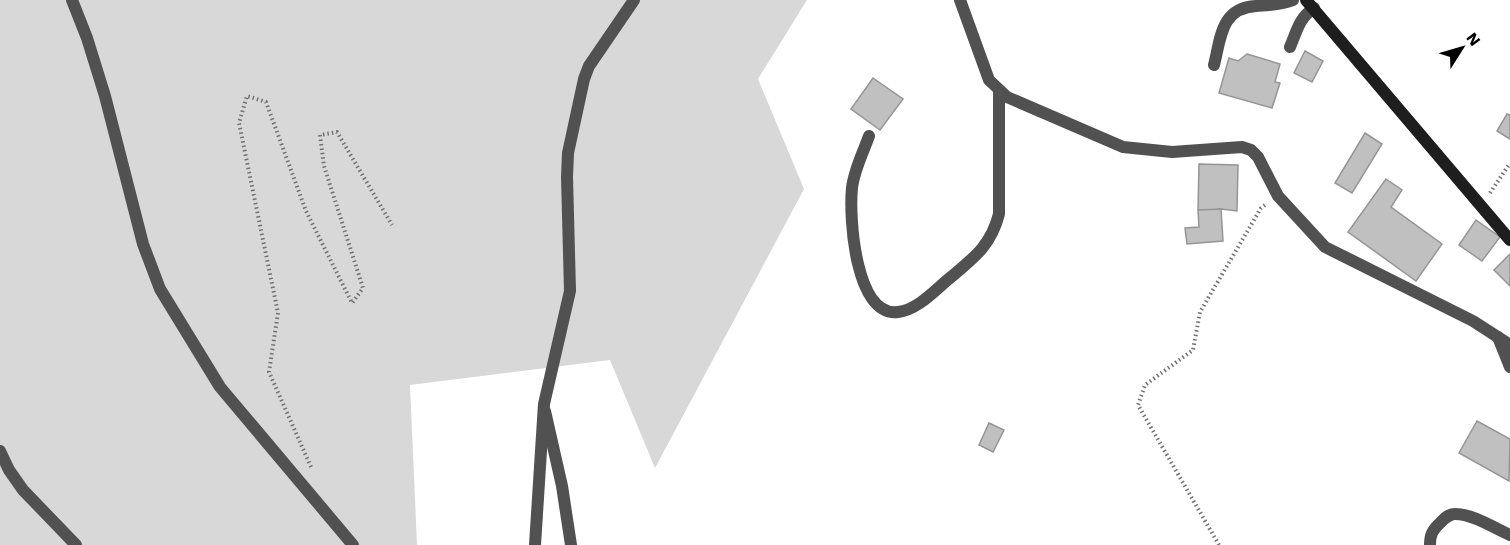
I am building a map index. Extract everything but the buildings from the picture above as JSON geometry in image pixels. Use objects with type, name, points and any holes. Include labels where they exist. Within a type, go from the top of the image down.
[{"type":"main road","points":[[1310,4],[1510,240]]},
{"type":"street","points":[[72,0],[87,38],[105,96],[143,244],[160,289],[220,387],[353,545]]},
{"type":"street","points":[[535,545],[544,404],[570,291],[568,153],[584,79],[589,66],[634,0]]},
{"type":"street","points":[[960,0],[989,80],[999,91],[1069,125],[1123,147],[1172,152],[1242,147],[1251,150],[1258,157],[1278,196],[1325,247],[1473,321],[1510,345]]},
{"type":"street","points":[[1214,65],[1223,30],[1236,10],[1243,7],[1281,4],[1293,0]]},
{"type":"street","points":[[1290,47],[1300,20],[1310,4]]},
{"type":"street","points":[[869,136],[852,186],[850,215],[865,288],[874,303],[890,312],[900,312],[915,306],[976,256],[988,243],[996,229],[999,214],[999,91]]},
{"type":"street","points":[[1498,337],[1510,367]]},
{"type":"street","points":[[544,404],[562,486],[571,545]]},
{"type":"street","points":[[0,451],[9,470],[23,490],[76,545]]},
{"type":"street","points":[[1430,545],[1430,535],[1436,527],[1447,516],[1455,514],[1468,517],[1510,535]]},
{"type":"path","points":[[315,475],[269,372],[278,313],[239,123],[247,96],[266,102],[306,212],[352,303],[363,288],[324,166],[320,135],[337,132],[392,225]]},
{"type":"path","points":[[1481,206],[1510,163]]},
{"type":"path","points":[[1219,545],[1137,405],[1145,385],[1193,350],[1200,312],[1261,208],[1278,196]]},
{"type":"shaded area","points":[[0,0],[807,0],[758,79],[804,189],[655,468],[610,360],[410,385],[417,545],[0,545]]}]
